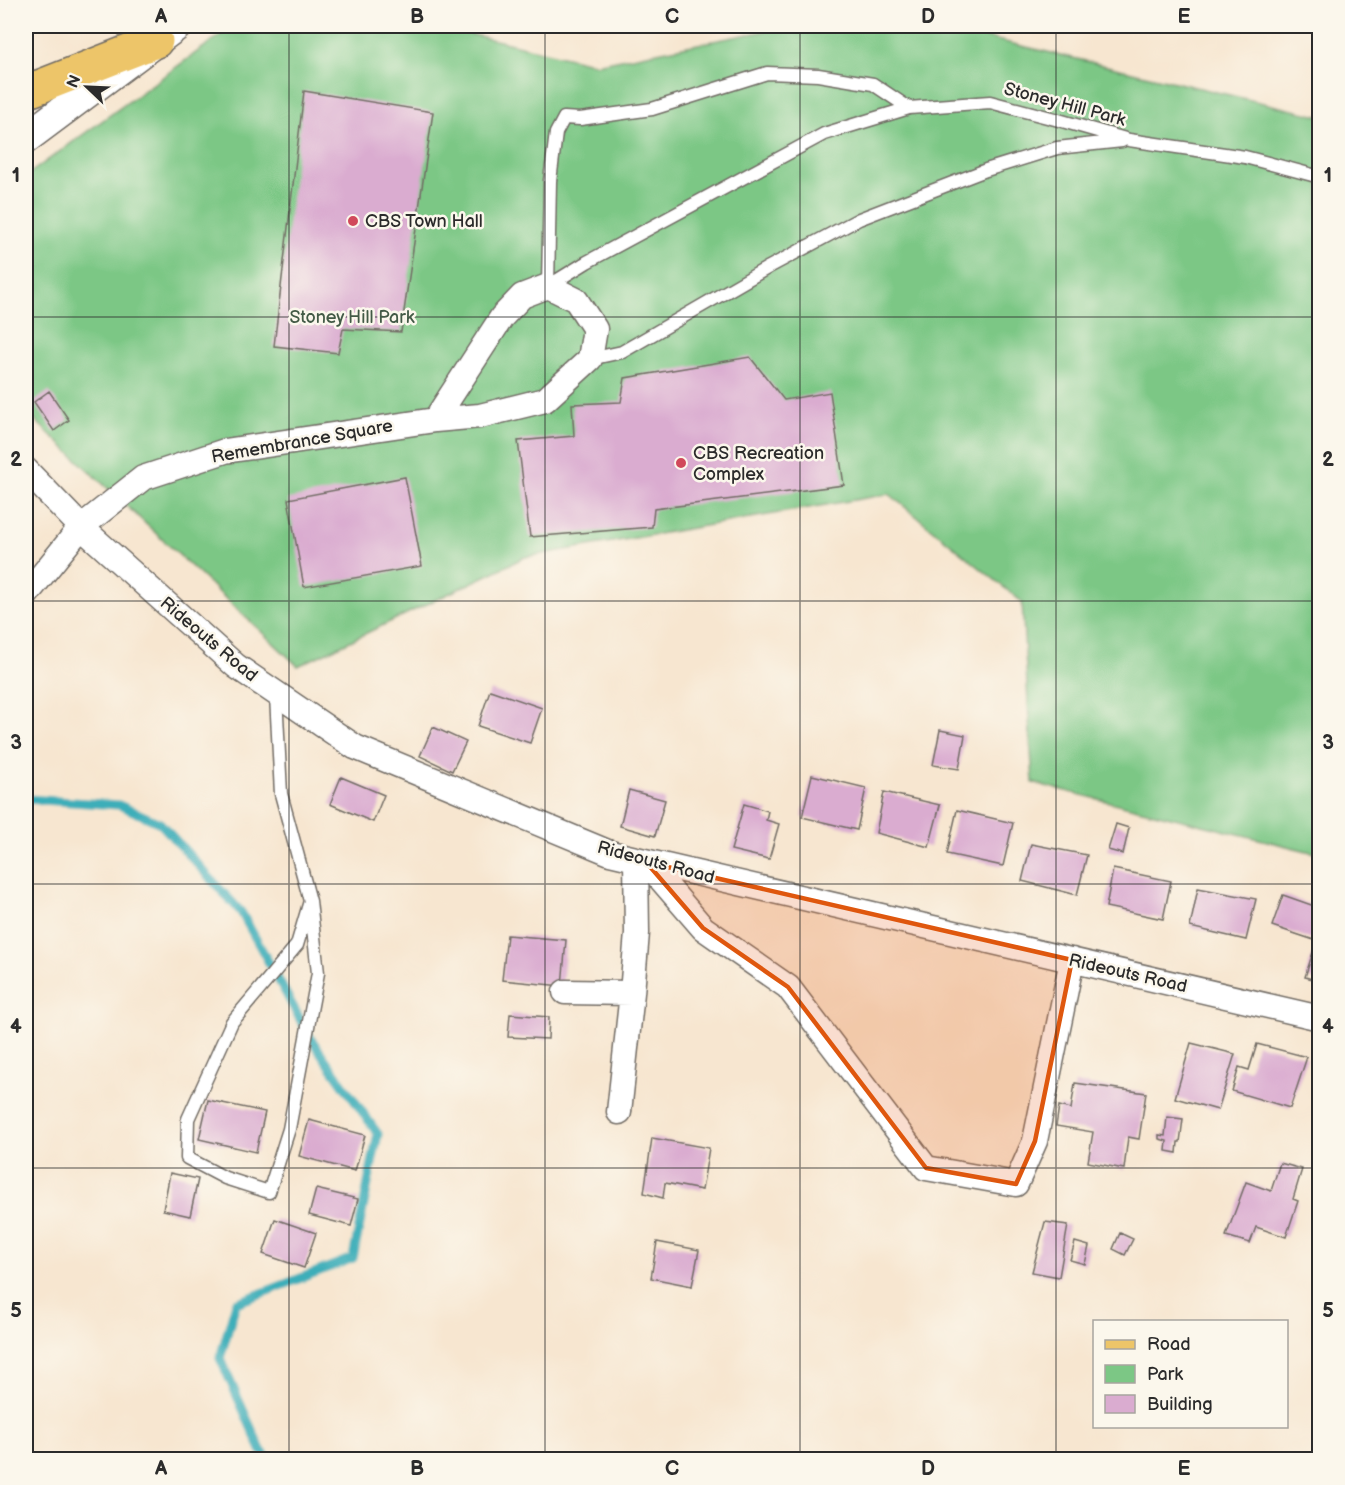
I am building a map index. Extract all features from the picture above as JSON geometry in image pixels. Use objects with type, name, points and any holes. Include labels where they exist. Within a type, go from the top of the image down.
[{"type":"main road","points":[[26,92],[166,33]]},
{"type":"street","points":[[26,138],[166,33]]},
{"type":"street","points":[[435,420],[502,317],[522,296],[548,286],[576,300],[595,329],[590,359]]},
{"type":"street","name":"Remembrance Square","points":[[26,595],[81,527],[143,478],[225,451],[435,420],[480,416],[545,400],[590,359]]},
{"type":"street","name":"Rideouts Road","points":[[26,470],[81,527],[236,666],[355,747],[610,853],[1320,1018]]},
{"type":"street","points":[[641,860],[703,928],[788,987],[926,1168],[1016,1185],[1035,1141],[1072,960]]},
{"type":"street","points":[[619,1112],[632,993],[641,860]]},
{"type":"street","points":[[565,992],[632,993]]},
{"type":"lane","points":[[548,286],[550,181],[556,133],[564,118],[580,119],[652,109],[767,73],[818,75],[873,84],[909,108]]},
{"type":"lane","name":"Stoney Hill Park","points":[[548,286],[587,262],[824,134],[909,108],[990,102],[1129,140]]},
{"type":"lane","name":"Stoney Hill Park","points":[[590,359],[622,352],[769,267],[859,219],[986,170],[1057,148],[1129,140]]},
{"type":"lane","points":[[1129,140],[1245,157],[1320,177]]},
{"type":"lane","points":[[276,693],[281,794],[310,901],[318,973],[289,1129],[269,1192],[225,1178],[187,1158],[188,1119],[232,1022],[297,945],[310,901]]},
{"type":"highlighted area","points":[[646,862],[1072,960],[1035,1141],[1016,1184],[926,1168],[788,987],[703,928]]},
{"type":"green space","name":"Stoney Hill Park","points":[[233,26],[437,26],[596,64],[790,26],[937,26],[1319,116],[1319,854],[1033,783],[1022,602],[889,494],[525,557],[298,666],[26,412],[26,176]]},
{"type":"building","name":"CBS Town Hall","points":[[304,91],[433,112],[401,332],[343,329],[338,353],[274,346]]},
{"type":"building","name":"CBS Recreation Complex","points":[[750,357],[784,400],[830,392],[844,485],[654,509],[652,527],[530,537],[518,441],[574,436],[572,404],[621,402],[625,378]]},
{"type":"building","points":[[49,391],[69,420],[54,431],[34,402]]},
{"type":"building","points":[[405,477],[422,566],[304,587],[288,499]]},
{"type":"building","points":[[490,690],[542,708],[530,743],[478,726]]},
{"type":"building","points":[[433,727],[466,742],[452,771],[420,756]]},
{"type":"building","points":[[940,730],[965,735],[959,769],[933,765]]},
{"type":"building","points":[[812,775],[866,788],[857,830],[802,817]]},
{"type":"building","points":[[341,777],[384,795],[373,822],[330,804]]},
{"type":"building","points":[[629,790],[665,800],[655,836],[620,826]]},
{"type":"building","points":[[884,792],[940,805],[929,847],[876,833]]},
{"type":"building","points":[[744,804],[768,811],[766,820],[779,824],[769,859],[731,850]]},
{"type":"building","points":[[957,810],[1013,823],[1003,866],[947,854]]},
{"type":"building","points":[[1116,824],[1129,828],[1123,854],[1108,850]]},
{"type":"building","points":[[1031,844],[1087,855],[1077,895],[1022,881]]},
{"type":"building","points":[[1113,869],[1171,881],[1163,919],[1106,907]]},
{"type":"building","points":[[1198,888],[1256,899],[1246,940],[1190,927]]},
{"type":"building","points":[[1283,895],[1320,908],[1320,936],[1317,941],[1272,926]]},
{"type":"building","points":[[507,935],[566,940],[562,986],[502,980]]},
{"type":"building","points":[[1316,943],[1320,944],[1320,981],[1305,977]]},
{"type":"building","points":[[510,1014],[549,1017],[548,1039],[508,1037]]},
{"type":"building","points":[[1191,1043],[1235,1054],[1218,1110],[1175,1098]]},
{"type":"building","points":[[1257,1044],[1307,1057],[1290,1108],[1232,1091],[1239,1067],[1249,1070]]},
{"type":"building","points":[[1075,1083],[1146,1093],[1139,1139],[1128,1137],[1124,1169],[1088,1162],[1093,1132],[1056,1126],[1059,1106],[1071,1109]]},
{"type":"building","points":[[208,1100],[265,1112],[256,1152],[199,1139]]},
{"type":"building","points":[[1167,1117],[1183,1119],[1177,1153],[1166,1151],[1167,1141],[1159,1139],[1159,1135],[1165,1136]]},
{"type":"building","points":[[309,1120],[365,1135],[355,1171],[299,1156]]},
{"type":"building","points":[[652,1138],[709,1148],[702,1190],[665,1183],[663,1198],[644,1193]]},
{"type":"building","points":[[1280,1163],[1302,1169],[1293,1199],[1298,1201],[1286,1237],[1256,1227],[1250,1243],[1226,1236],[1246,1182],[1271,1191]]},
{"type":"building","points":[[170,1173],[198,1179],[190,1216],[163,1210]]},
{"type":"building","points":[[316,1189],[358,1199],[351,1226],[309,1215]]},
{"type":"building","points":[[275,1219],[316,1233],[304,1268],[263,1254]]},
{"type":"building","points":[[1045,1222],[1068,1225],[1059,1277],[1032,1272]]},
{"type":"building","points":[[1120,1233],[1133,1239],[1125,1255],[1113,1249]]},
{"type":"building","points":[[657,1242],[699,1250],[692,1286],[651,1278]]},
{"type":"building","points":[[1075,1242],[1089,1246],[1085,1264],[1070,1260]]},
{"type":"waterway","points":[[26,799],[119,805],[160,823],[241,912],[311,1039],[378,1134],[353,1258],[236,1303],[220,1358],[261,1450],[269,1460]]},
{"type":"place","name":"CBS Town Hall","points":[[353,221]]},
{"type":"place","name":"CBS Recreation Complex","points":[[681,463]]}]
